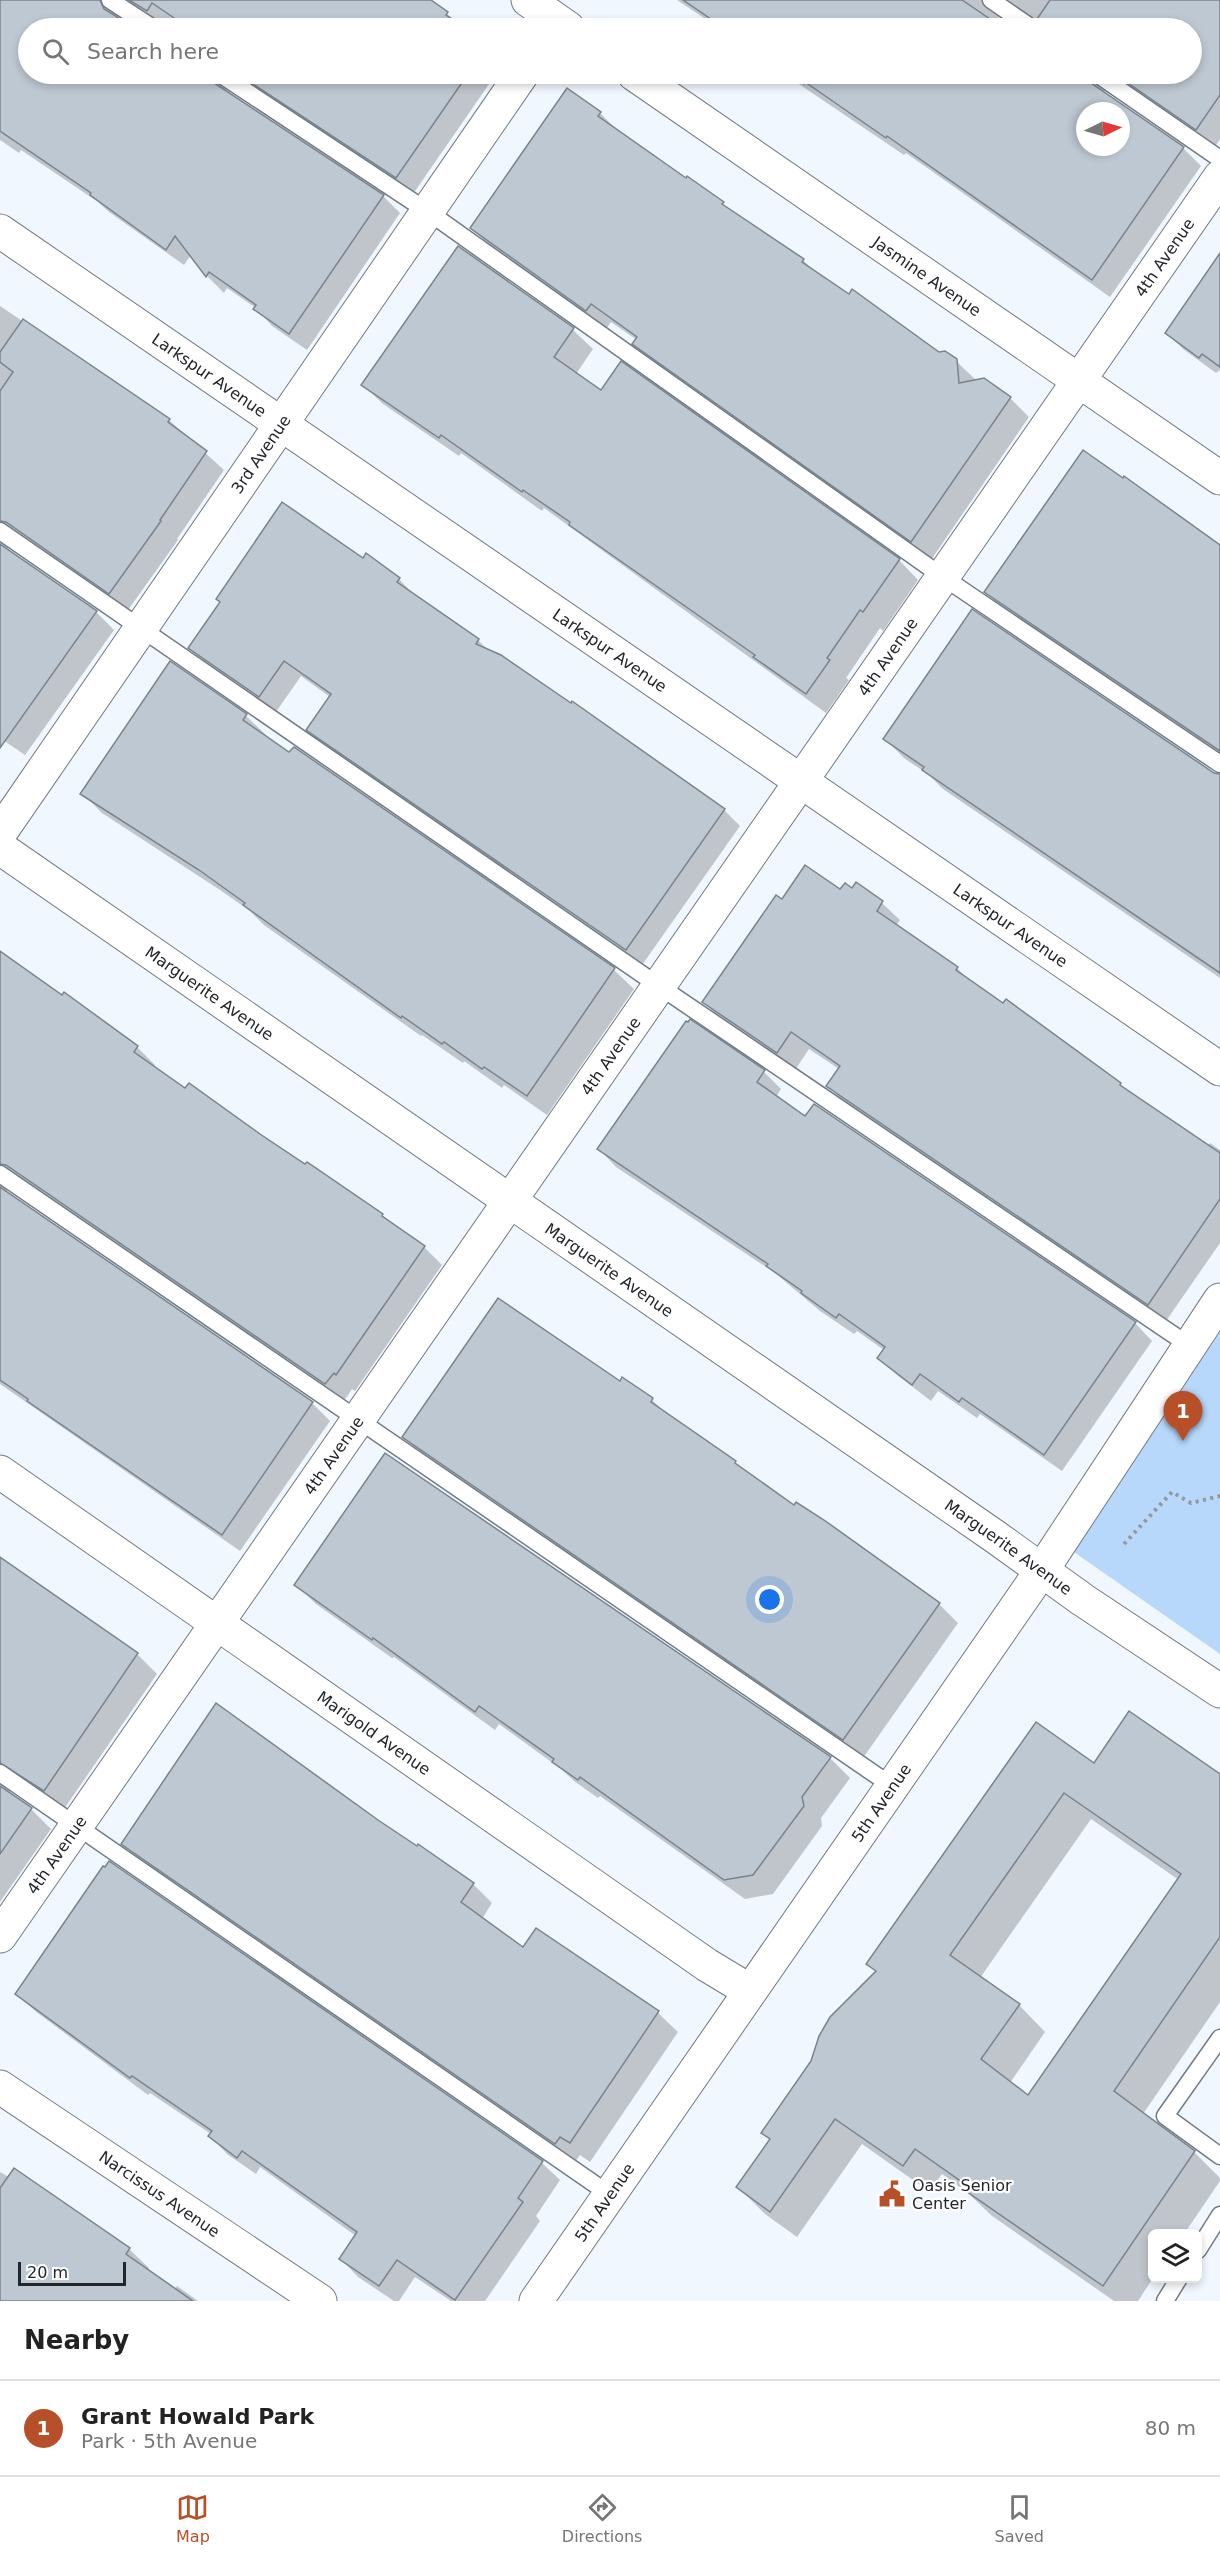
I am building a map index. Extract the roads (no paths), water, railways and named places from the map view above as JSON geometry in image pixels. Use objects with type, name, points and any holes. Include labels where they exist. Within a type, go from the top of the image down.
[{"type":"street","points":[[528,0],[560,18]]},
{"type":"street","name":"3rd Avenue","points":[[0,833],[515,84]]},
{"type":"street","name":"Jasmine Avenue","points":[[649,84],[1220,478]]},
{"type":"street","name":"4th Avenue","points":[[0,1936],[1220,177]]},
{"type":"street","name":"Larkspur Avenue","points":[[0,231],[1220,1069]]},
{"type":"street","name":"Marguerite Avenue","points":[[0,848],[1083,1600],[1220,1691]]},
{"type":"street","name":"5th Avenue","points":[[536,2301],[1042,1570],[1220,1300]]},
{"type":"street","name":"Marigold Avenue","points":[[0,1472],[698,1958],[750,1991]]},
{"type":"street","name":"Narcissus Avenue","points":[[0,2087],[320,2301]]},
{"type":"lane","points":[[110,0],[138,18]]},
{"type":"lane","points":[[992,0],[1018,18]]},
{"type":"lane","points":[[235,84],[427,212],[943,577],[1220,764]]},
{"type":"lane","points":[[1111,84],[1220,159]]},
{"type":"lane","points":[[0,531],[659,986],[1190,1346]]},
{"type":"lane","points":[[0,1174],[892,1786]]},
{"type":"lane","points":[[0,1773],[609,2194]]},
{"type":"lane","points":[[1220,2038],[1165,2116],[1220,2156]]},
{"type":"lane","points":[[1202,2242],[1220,2215]]},
{"type":"lane","points":[[1165,2301],[1176,2283]]},
{"type":"place","name":"Grant Howald Park","points":[[1183,1441]]},
{"type":"place","name":"Oasis Senior Center","points":[[892,2194]]}]
